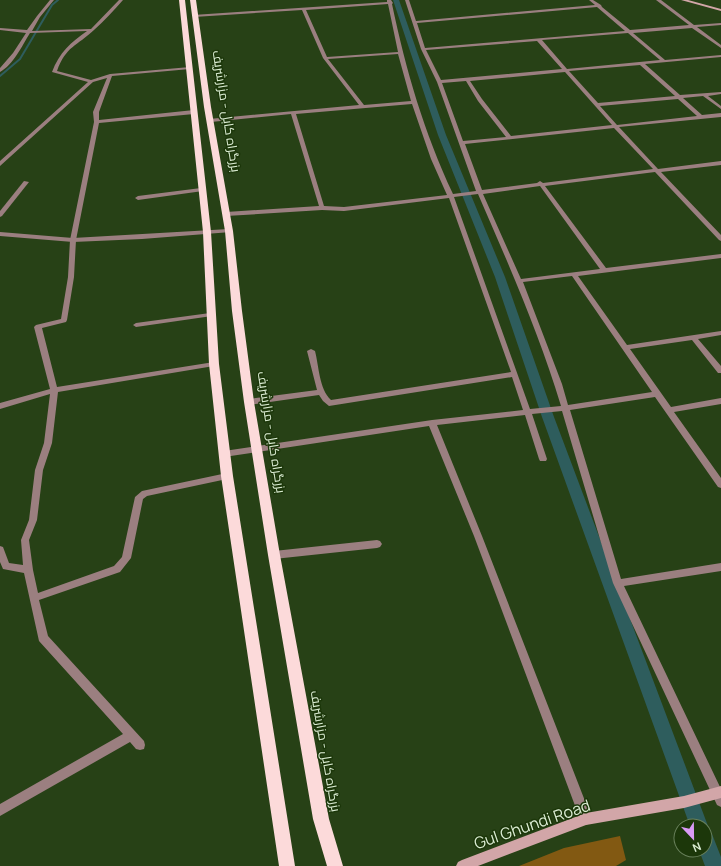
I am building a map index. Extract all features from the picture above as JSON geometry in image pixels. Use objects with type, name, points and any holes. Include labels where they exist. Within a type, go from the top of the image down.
[{"type":"highway","points":[[182,0],[201,190],[207,232],[210,315],[224,454],[287,866]]},
{"type":"highway","name":"بزرگراه کابل - مزارشریف","points":[[193,0],[208,111],[211,120],[229,231],[237,311],[249,402],[274,555],[321,819],[335,866]]},
{"type":"main road","points":[[683,0],[721,10]]},
{"type":"main road","name":"Gul Ghundi Road","points":[[462,866],[586,819],[684,802],[704,796],[720,795]]},
{"type":"street","points":[[0,71],[34,32],[42,10],[52,0]]},
{"type":"street","points":[[121,0],[92,30],[68,46],[57,63],[54,72],[91,80],[110,76],[190,68]]},
{"type":"street","points":[[407,0],[423,49],[439,82],[480,193],[519,281],[558,384],[564,408],[618,582],[720,795]]},
{"type":"street","points":[[591,0],[664,61]]},
{"type":"street","points":[[658,0],[721,47]]},
{"type":"street","points":[[194,16],[390,2],[400,53],[414,102],[434,159],[451,196],[543,459]]},
{"type":"street","points":[[414,22],[600,6]]},
{"type":"street","points":[[304,9],[325,58],[362,106]]},
{"type":"street","points":[[423,49],[721,24]]},
{"type":"street","points":[[0,29],[34,32],[92,30]]},
{"type":"street","points":[[538,39],[615,126],[721,239]]},
{"type":"street","points":[[325,58],[400,53]]},
{"type":"street","points":[[439,82],[721,56]]},
{"type":"street","points":[[642,64],[701,117]]},
{"type":"street","points":[[110,76],[96,112],[97,122],[73,240],[71,277],[64,320],[38,327],[54,390],[48,443],[38,470],[33,520],[25,540],[28,570],[43,638],[140,745]]},
{"type":"street","points":[[467,79],[480,100],[510,138]]},
{"type":"street","points":[[0,164],[91,80]]},
{"type":"street","points":[[596,104],[681,98],[721,93]]},
{"type":"street","points":[[704,95],[721,108]]},
{"type":"street","points":[[211,120],[414,102]]},
{"type":"street","points":[[97,122],[194,112]]},
{"type":"street","points":[[293,112],[322,208]]},
{"type":"street","points":[[461,143],[721,115]]},
{"type":"street","points":[[226,214],[322,208],[344,209],[480,193],[540,183],[721,163]]},
{"type":"street","points":[[0,214],[26,182]]},
{"type":"street","points":[[540,183],[604,270]]},
{"type":"street","points":[[138,198],[201,190]]},
{"type":"street","points":[[0,234],[73,240],[229,231]]},
{"type":"street","points":[[519,281],[721,256]]},
{"type":"street","points":[[574,274],[656,394],[721,485]]},
{"type":"street","points":[[136,325],[210,315]]},
{"type":"street","points":[[625,348],[721,333]]},
{"type":"street","points":[[693,337],[721,371]]},
{"type":"street","points":[[311,350],[321,392],[325,400],[329,403],[514,374]]},
{"type":"street","points":[[0,406],[54,390],[214,364]]},
{"type":"street","points":[[249,402],[321,392]]},
{"type":"street","points":[[224,454],[432,423],[552,408],[564,408],[656,394]]},
{"type":"street","points":[[668,410],[721,401]]},
{"type":"street","points":[[432,423],[478,536],[586,819]]},
{"type":"street","points":[[34,598],[117,569],[126,558],[139,497],[146,493],[227,476]]},
{"type":"street","points":[[274,555],[378,544]]},
{"type":"street","points":[[0,550],[3,567],[28,570]]},
{"type":"street","points":[[618,582],[721,567]]},
{"type":"street","points":[[0,810],[131,735]]},
{"type":"shaded area","points":[[620,836],[626,860],[616,866],[519,866],[564,848]]},
{"type":"waterway","points":[[0,76],[20,59],[52,5],[58,0]]},
{"type":"waterway","points":[[396,0],[442,135],[500,277],[548,417],[696,818]]},
{"type":"waterway","points":[[712,858],[715,866]]}]
